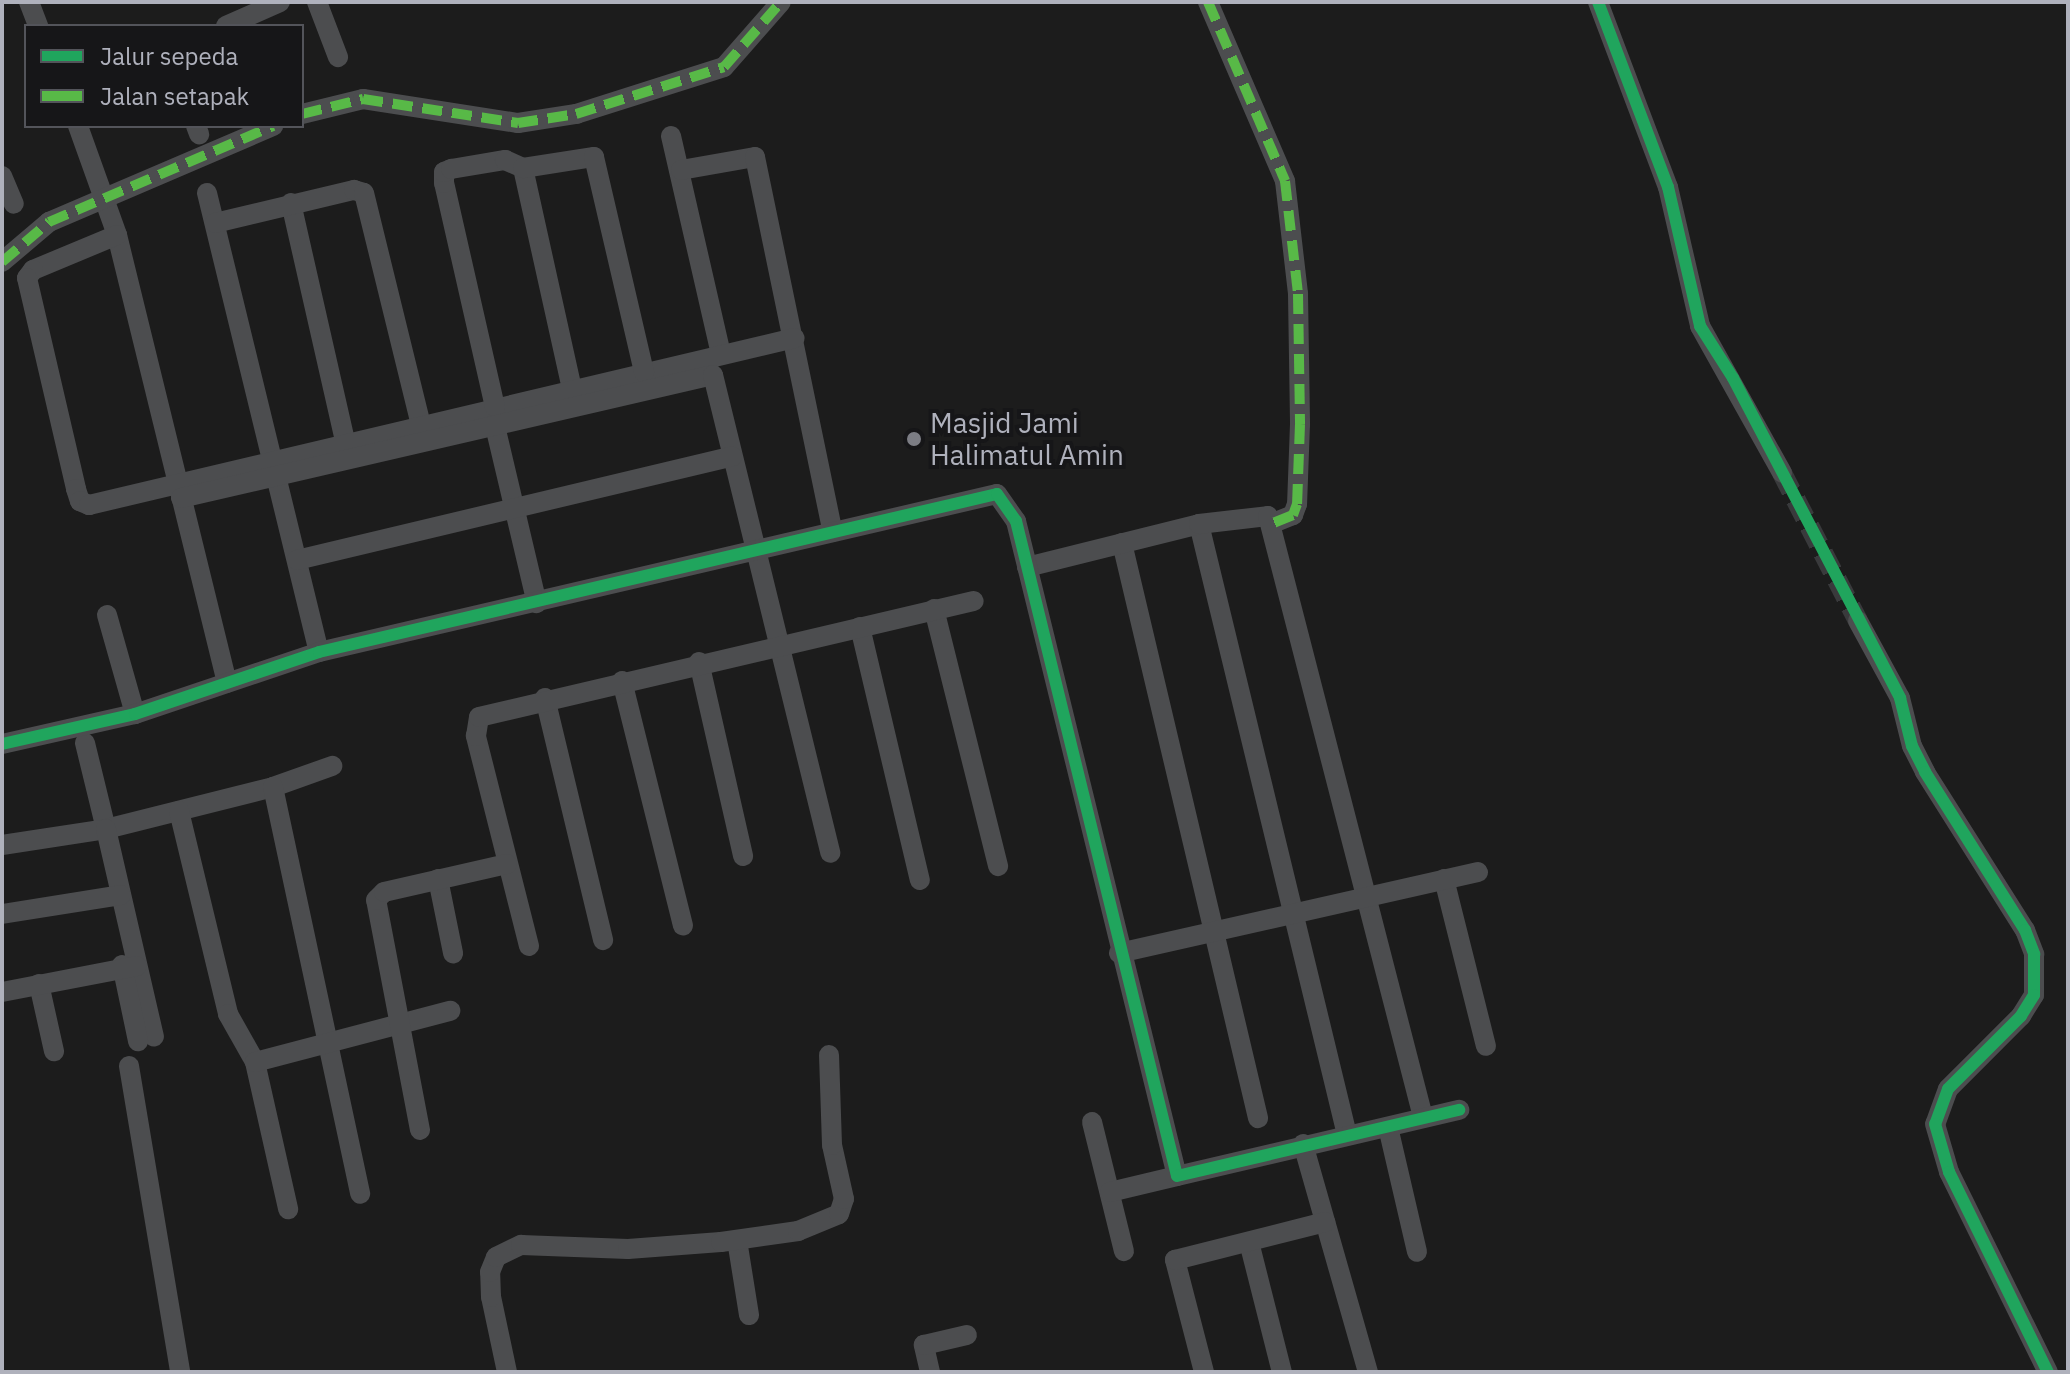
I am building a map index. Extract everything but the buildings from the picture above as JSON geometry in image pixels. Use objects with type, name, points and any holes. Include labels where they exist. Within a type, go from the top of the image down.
[{"type":"street","points":[[29,2],[37,24]]},
{"type":"street","points":[[234,24],[280,2]]},
{"type":"street","points":[[317,2],[338,57]]},
{"type":"street","points":[[304,114],[363,99],[518,123],[576,114],[724,67],[781,2]]},
{"type":"street","points":[[1208,2],[1287,195],[1298,294],[1297,504],[1293,515],[1273,523]]},
{"type":"street","points":[[1598,2],[1668,187],[1700,326],[1782,473]]},
{"type":"street","points":[[79,128],[117,235],[227,683]]},
{"type":"street","points":[[2,262],[49,222],[268,128]]},
{"type":"street","points":[[671,136],[721,354]]},
{"type":"street","points":[[537,603],[443,176],[451,169],[505,160],[523,168],[587,156],[596,159],[644,372]]},
{"type":"street","points":[[681,170],[755,157],[833,532]]},
{"type":"street","points":[[523,168],[572,389]]},
{"type":"street","points":[[2,176],[14,204]]},
{"type":"street","points":[[215,223],[354,190],[370,201],[421,425]]},
{"type":"street","points":[[207,193],[319,652]]},
{"type":"street","points":[[291,203],[345,441]]},
{"type":"street","points":[[117,235],[33,270],[27,278],[76,489],[80,501],[89,505],[179,490],[495,416],[713,375],[830,853]]},
{"type":"street","points":[[274,467],[345,441],[421,425],[495,416],[572,389],[721,354],[796,347]]},
{"type":"street","points":[[297,560],[732,456]]},
{"type":"street","points":[[2,744],[135,714],[319,652],[997,494],[1010,506],[1027,567],[1119,953],[1177,1176]]},
{"type":"street","points":[[1027,567],[1199,524],[1263,513],[1273,523],[1423,1117]]},
{"type":"street","points":[[1199,524],[1347,1135]]},
{"type":"street","points":[[1122,543],[1258,1118]]},
{"type":"street","points":[[529,946],[474,726],[484,714],[974,601]]},
{"type":"street","points":[[934,609],[998,866]]},
{"type":"street","points":[[107,615],[135,714]]},
{"type":"street","points":[[1858,621],[1900,698],[1912,746],[1925,772],[2025,930],[2034,954],[2034,995],[2021,1016],[1948,1089],[1935,1124],[1949,1172],[2048,1372]]},
{"type":"street","points":[[860,627],[920,880]]},
{"type":"street","points":[[699,662],[743,856]]},
{"type":"street","points":[[622,681],[683,925]]},
{"type":"street","points":[[545,698],[603,940]]},
{"type":"street","points":[[85,743],[120,895],[130,966],[146,1039]]},
{"type":"street","points":[[2,845],[106,829],[273,787],[332,766]]},
{"type":"street","points":[[273,787],[360,1194]]},
{"type":"street","points":[[179,811],[228,1014],[255,1062],[288,1209]]},
{"type":"street","points":[[420,1130],[376,900],[384,892],[507,864]]},
{"type":"street","points":[[1119,953],[1478,872]]},
{"type":"street","points":[[438,879],[453,953]]},
{"type":"street","points":[[1444,879],[1486,1046]]},
{"type":"street","points":[[2,914],[120,895]]},
{"type":"street","points":[[2,992],[130,966]]},
{"type":"street","points":[[39,984],[54,1051]]},
{"type":"street","points":[[255,1062],[450,1011]]},
{"type":"street","points":[[507,1372],[491,1297],[496,1257],[521,1245],[628,1249],[737,1240],[798,1231],[839,1214],[844,1199],[832,1145],[829,1055]]},
{"type":"street","points":[[129,1066],[180,1372]]},
{"type":"street","points":[[1110,1192],[1303,1144],[1459,1110]]},
{"type":"street","points":[[1092,1122],[1124,1251]]},
{"type":"street","points":[[1388,1127],[1417,1252]]},
{"type":"street","points":[[1303,1144],[1368,1372]]},
{"type":"street","points":[[1204,1372],[1175,1260],[1325,1222]]},
{"type":"street","points":[[737,1240],[749,1315]]},
{"type":"street","points":[[1249,1242],[1282,1372]]},
{"type":"street","points":[[930,1372],[924,1345],[967,1335]]},
{"type":"tunnel","points":[[1782,473],[1858,621]]},
{"type":"marked path","points":[[304,114],[363,99],[518,123],[576,114],[724,67],[781,2]]},
{"type":"marked path","points":[[1208,2],[1285,181],[1298,294],[1300,424],[1297,504],[1293,515],[1273,523]]},
{"type":"marked path","points":[[2,262],[49,222],[268,128]]},
{"type":"cycle path","points":[[1598,2],[1668,187],[1700,326],[1733,378],[1900,698],[1912,746],[1925,772],[2025,930],[2034,954],[2034,995],[2021,1016],[1948,1089],[1935,1124],[1949,1172],[2048,1372]]},
{"type":"cycle path","points":[[2,744],[135,714],[319,652],[997,494],[1016,521],[1177,1176],[1459,1110]]},
{"type":"place","name":"Masjid Jami Halimatul Amin","points":[[914,439]]}]
